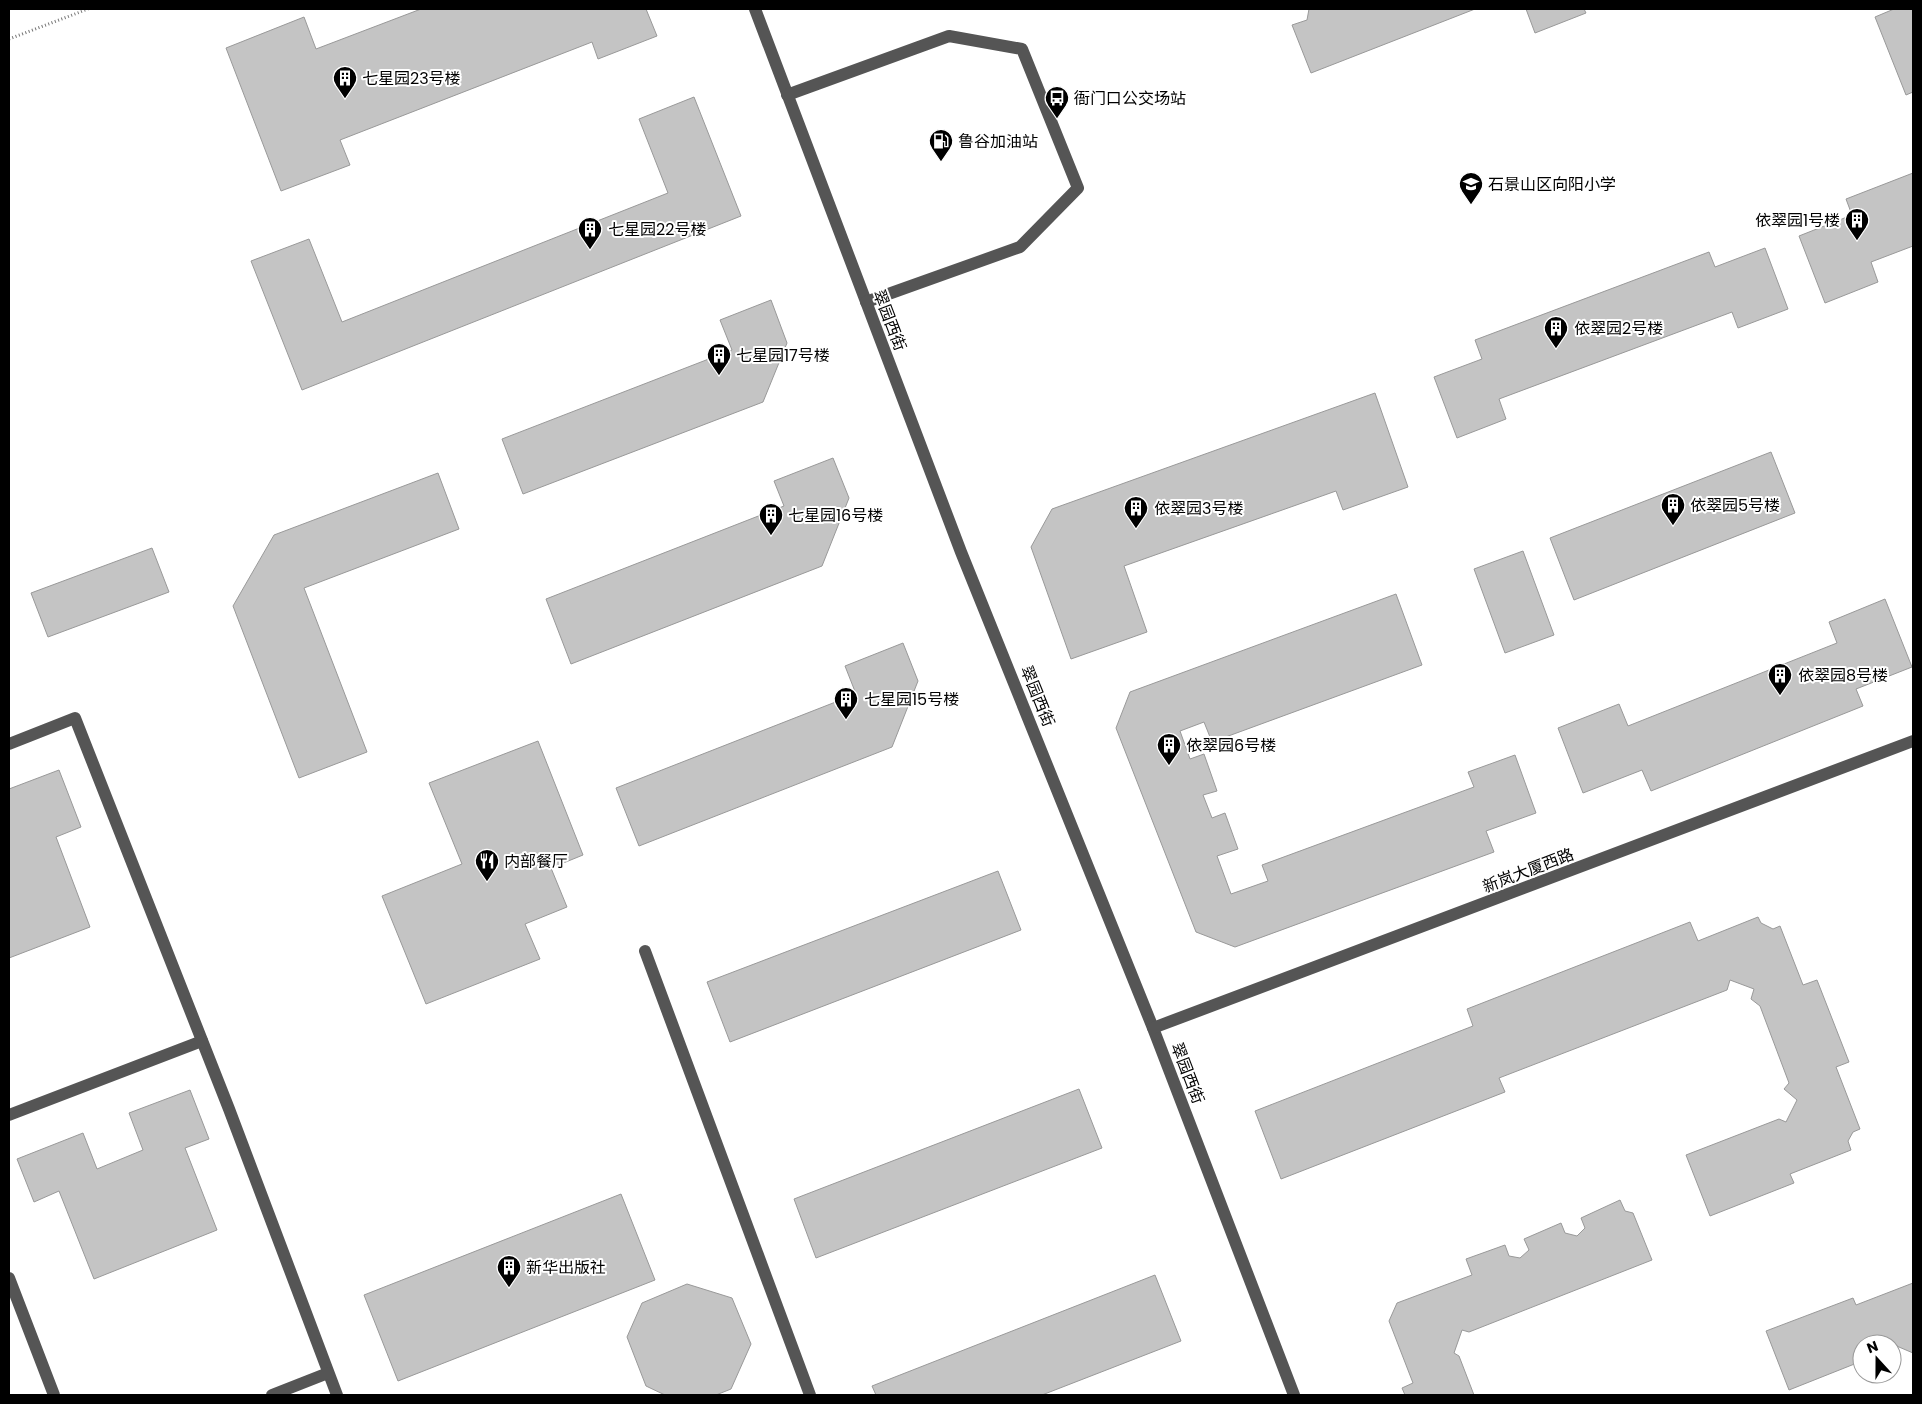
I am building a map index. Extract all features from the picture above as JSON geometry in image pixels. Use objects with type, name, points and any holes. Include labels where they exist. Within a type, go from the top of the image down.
[{"type":"street","name":"翠园西街","points":[[754,9],[961,552],[1153,1028],[1294,1395]]},
{"type":"street","points":[[787,96],[948,36],[1022,49],[1078,188],[1020,247],[866,302]]},
{"type":"street","points":[[9,744],[75,718],[202,1041],[337,1395]]},
{"type":"street","name":"新岚大厦西路","points":[[1153,1028],[1913,741]]},
{"type":"street","points":[[645,952],[810,1395]]},
{"type":"street","points":[[9,1115],[202,1041]]},
{"type":"street","points":[[9,1278],[54,1395]]},
{"type":"street","points":[[272,1395],[328,1373]]},
{"type":"path","points":[[9,40],[88,9]]},
{"type":"building","name":"七星园23号楼","points":[[421,9],[646,9],[657,36],[598,59],[592,42],[340,140],[350,165],[281,191],[226,48],[304,17],[316,49]]},
{"type":"building","points":[[1309,9],[1475,9],[1311,73],[1292,25],[1307,20]]},
{"type":"building","points":[[1526,9],[1584,9],[1586,13],[1535,33]]},
{"type":"building","points":[[1894,9],[1913,9],[1913,92],[1906,95],[1875,17]]},
{"type":"building","name":"七星园22号楼","points":[[694,97],[741,216],[302,390],[251,261],[309,239],[342,322],[668,193],[639,119]]},
{"type":"building","name":"依翠园1号楼","points":[[1913,173],[1913,246],[1871,262],[1878,282],[1825,303],[1799,236],[1852,215],[1846,199]]},
{"type":"building","name":"依翠园2号楼","points":[[1765,248],[1788,309],[1738,328],[1732,312],[1499,399],[1506,419],[1457,438],[1434,377],[1482,359],[1475,340],[1709,252],[1715,267]]},
{"type":"building","name":"七星园17号楼","points":[[771,300],[787,343],[763,402],[523,494],[502,439],[732,350],[720,320]]},
{"type":"building","name":"依翠园3号楼","points":[[1375,393],[1408,487],[1343,510],[1336,491],[1124,566],[1147,632],[1071,659],[1031,547],[1052,509]]},
{"type":"building","name":"依翠园5号楼","points":[[1771,452],[1795,513],[1574,600],[1550,538]]},
{"type":"building","name":"七星园16号楼","points":[[833,458],[849,498],[822,566],[571,664],[546,599],[784,506],[774,481]]},
{"type":"building","points":[[438,473],[459,529],[304,588],[367,752],[299,778],[233,606],[274,535]]},
{"type":"building","points":[[152,548],[169,592],[48,637],[31,593]]},
{"type":"building","points":[[1523,551],[1554,635],[1505,653],[1474,569]]},
{"type":"building","name":"依翠园6号楼","points":[[1396,594],[1422,665],[1212,742],[1204,722],[1180,731],[1190,759],[1204,754],[1217,791],[1203,795],[1212,818],[1225,813],[1238,849],[1217,856],[1231,894],[1268,881],[1262,865],[1474,787],[1468,772],[1515,755],[1536,813],[1486,831],[1494,852],[1235,947],[1196,932],[1116,728],[1130,692]]},
{"type":"building","name":"依翠园8号楼","points":[[1885,599],[1912,667],[1856,689],[1863,706],[1651,791],[1642,770],[1583,793],[1558,728],[1619,704],[1628,726],[1837,643],[1829,622]]},
{"type":"building","name":"七星园15号楼","points":[[903,643],[918,681],[892,747],[639,846],[616,788],[856,694],[845,666]]},
{"type":"building","name":"内部餐厅","points":[[538,741],[583,855],[551,868],[567,907],[525,924],[540,959],[426,1004],[382,896],[462,864],[429,783]]},
{"type":"building","points":[[59,770],[81,827],[56,837],[90,927],[9,958],[9,789]]},
{"type":"building","points":[[998,871],[1021,930],[730,1042],[707,982]]},
{"type":"building","points":[[1758,917],[1761,923],[1773,929],[1780,926],[1803,985],[1817,980],[1849,1062],[1836,1067],[1860,1129],[1853,1132],[1848,1141],[1851,1150],[1790,1174],[1794,1183],[1710,1216],[1686,1155],[1779,1119],[1786,1122],[1797,1100],[1784,1089],[1789,1083],[1760,1006],[1751,999],[1754,989],[1730,980],[1727,990],[1499,1078],[1505,1092],[1281,1179],[1255,1111],[1473,1026],[1467,1009],[1690,922],[1698,941]]},
{"type":"building","points":[[1079,1089],[1102,1148],[816,1258],[794,1199]]},
{"type":"building","points":[[190,1090],[209,1139],[185,1148],[217,1230],[94,1279],[59,1191],[34,1202],[17,1159],[83,1133],[97,1169],[143,1150],[129,1113]]},
{"type":"building","name":"新华出版社","points":[[621,1194],[655,1280],[398,1381],[364,1295]]},
{"type":"building","points":[[1620,1200],[1625,1211],[1633,1213],[1652,1260],[1469,1332],[1462,1330],[1454,1353],[1459,1356],[1474,1395],[1405,1395],[1402,1388],[1413,1383],[1389,1321],[1397,1303],[1472,1275],[1466,1259],[1505,1245],[1509,1256],[1520,1258],[1529,1250],[1524,1239],[1561,1223],[1565,1233],[1577,1236],[1585,1228],[1581,1218]]},
{"type":"building","points":[[1155,1275],[1181,1341],[1042,1395],[876,1395],[872,1386]]},
{"type":"building","points":[[1913,1283],[1913,1353],[1902,1348],[1902,1334],[1852,1334],[1852,1365],[1789,1390],[1766,1331],[1853,1298],[1856,1305]]},
{"type":"building","points":[[687,1284],[732,1298],[751,1344],[731,1389],[716,1395],[665,1395],[646,1386],[627,1337],[642,1303]]},
{"type":"place","name":"七星园23号楼","points":[[345,99]]},
{"type":"place","name":"衙门口公交场站","points":[[1057,119]]},
{"type":"place","name":"鲁谷加油站","points":[[941,162]]},
{"type":"place","name":"石景山区向阳小学","points":[[1471,205]]},
{"type":"place","name":"依翠园1号楼","points":[[1857,241]]},
{"type":"place","name":"七星园22号楼","points":[[590,250]]},
{"type":"place","name":"依翠园2号楼","points":[[1556,349]]},
{"type":"place","name":"七星园17号楼","points":[[719,376]]},
{"type":"place","name":"依翠园5号楼","points":[[1673,526]]},
{"type":"place","name":"依翠园3号楼","points":[[1136,529]]},
{"type":"place","name":"七星园16号楼","points":[[771,536]]},
{"type":"place","name":"依翠园8号楼","points":[[1780,696]]},
{"type":"place","name":"七星园15号楼","points":[[846,720]]},
{"type":"place","name":"依翠园6号楼","points":[[1169,766]]},
{"type":"place","name":"内部餐厅","points":[[487,882]]},
{"type":"place","name":"新华出版社","points":[[509,1288]]}]
